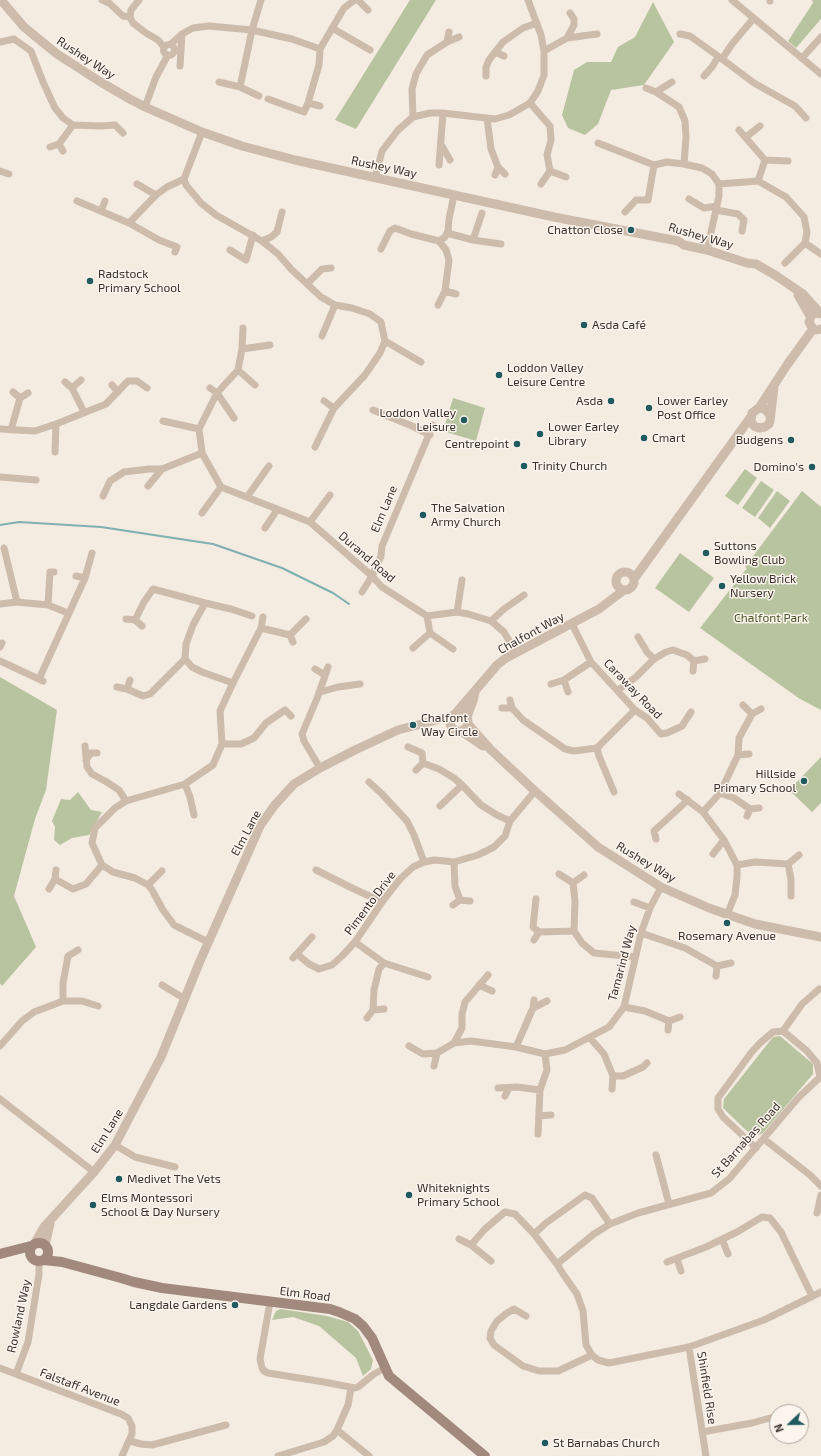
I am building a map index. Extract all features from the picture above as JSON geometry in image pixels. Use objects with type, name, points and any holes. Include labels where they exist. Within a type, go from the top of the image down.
[{"type":"main road","name":"Elm Road","points":[[4,1253],[39,1252],[62,1262],[134,1282],[162,1288],[330,1309],[339,1312],[355,1319],[364,1326],[372,1338],[389,1376],[485,1456]]},
{"type":"street","name":"Rushey Way","points":[[1,0],[24,27],[56,54],[145,107],[202,132],[248,148],[295,160],[554,217],[678,241],[684,245],[707,250],[747,263],[756,264],[803,294],[820,313]]},
{"type":"street","points":[[102,0],[109,3],[123,16],[130,17]]},
{"type":"street","points":[[138,0],[131,10],[130,17],[133,23],[146,33],[168,46]]},
{"type":"street","points":[[240,87],[252,30],[261,0]]},
{"type":"street","points":[[268,99],[304,112],[319,65],[320,49],[344,8],[355,0]]},
{"type":"street","points":[[358,0],[368,10]]},
{"type":"street","points":[[375,178],[382,151],[398,130],[413,117],[430,113],[443,113],[495,119],[509,115],[530,103],[538,91],[544,75],[544,51],[541,35],[528,0]]},
{"type":"street","points":[[732,0],[821,74]]},
{"type":"street","points":[[567,38],[574,24],[574,19],[570,14]]},
{"type":"street","points":[[704,76],[753,19]]},
{"type":"street","points":[[486,76],[486,67],[503,42],[523,28],[536,23]]},
{"type":"street","points":[[145,107],[156,77],[168,55],[164,52],[168,46],[182,34],[193,28],[209,26],[252,30],[292,39],[320,49]]},
{"type":"street","points":[[332,28],[370,50]]},
{"type":"street","points":[[447,42],[449,32]]},
{"type":"street","points":[[680,34],[690,33],[720,58],[754,83],[798,103],[806,118]]},
{"type":"street","points":[[180,66],[182,34]]},
{"type":"street","points":[[544,51],[567,38],[597,34]]},
{"type":"street","points":[[413,117],[412,89],[416,74],[427,56],[447,42],[458,37]]},
{"type":"street","points":[[802,58],[821,37]]},
{"type":"street","points":[[0,42],[14,39],[31,51],[42,70],[56,108],[63,118],[74,125],[115,125],[122,133]]},
{"type":"street","points":[[495,52],[504,56]]},
{"type":"street","points":[[219,82],[240,87],[259,96]]},
{"type":"street","points":[[656,92],[672,82]]},
{"type":"street","points":[[646,88],[656,92],[678,107],[685,121],[686,137],[684,164]]},
{"type":"street","points":[[308,103],[320,106]]},
{"type":"street","points":[[530,103],[550,126],[551,140],[547,155],[550,171],[540,184]]},
{"type":"street","points":[[440,164],[443,113]]},
{"type":"street","points":[[487,118],[491,149],[498,167],[505,174]]},
{"type":"street","points":[[50,147],[61,147],[74,125]]},
{"type":"street","points":[[746,137],[760,126]]},
{"type":"street","points":[[739,130],[765,160]]},
{"type":"street","points":[[202,132],[184,178],[186,185],[201,203],[216,215],[262,240],[321,297],[335,305],[370,314],[382,322],[385,341],[380,353],[365,375],[334,408],[315,447]]},
{"type":"street","points":[[598,143],[654,165],[667,162],[684,164],[702,168],[712,174],[720,184],[717,208],[707,250]]},
{"type":"street","points":[[442,146],[450,160]]},
{"type":"street","points":[[765,160],[788,160]]},
{"type":"street","points":[[758,181],[765,160]]},
{"type":"street","points":[[625,212],[636,200],[648,200],[654,165]]},
{"type":"street","points":[[495,175],[498,167]]},
{"type":"street","points":[[0,171],[9,174]]},
{"type":"street","points":[[550,171],[566,177]]},
{"type":"street","points":[[129,223],[156,195],[184,178]]},
{"type":"street","points":[[720,184],[758,181],[786,197],[804,217],[807,232],[805,243],[785,263]]},
{"type":"street","points":[[137,184],[156,195]]},
{"type":"street","points":[[439,241],[445,237],[447,233],[454,195]]},
{"type":"street","points":[[689,199],[704,208],[717,208],[738,214],[744,220],[742,231]]},
{"type":"street","points":[[77,201],[129,223],[158,240],[178,246]]},
{"type":"street","points":[[101,211],[105,201]]},
{"type":"street","points":[[262,240],[271,237],[277,232],[282,212]]},
{"type":"street","points":[[473,240],[482,213]]},
{"type":"street","points":[[381,249],[390,231],[395,228],[411,234],[439,241],[446,250],[449,260],[445,291],[438,305]]},
{"type":"street","points":[[447,233],[473,240],[501,244]]},
{"type":"street","points":[[230,250],[247,261],[253,235]]},
{"type":"street","points":[[805,243],[821,254]]},
{"type":"street","points":[[308,284],[322,269],[331,268]]},
{"type":"street","name":"Rushey Way","points":[[792,288],[805,305],[810,316],[809,324],[819,329]]},
{"type":"street","points":[[445,291],[456,294]]},
{"type":"street","points":[[322,336],[335,305]]},
{"type":"street","points":[[810,316],[814,313],[820,313]]},
{"type":"street","points":[[202,513],[222,487],[202,453],[199,429],[217,393],[238,370],[242,349],[243,328]]},
{"type":"street","points":[[650,557],[626,572],[618,575],[616,580],[621,588],[632,588],[634,579],[736,439],[754,410],[759,408],[787,365],[819,329]]},
{"type":"street","points":[[385,341],[421,362]]},
{"type":"street","points":[[242,349],[270,345]]},
{"type":"street","points":[[238,370],[255,385]]},
{"type":"street","points":[[72,388],[81,380]]},
{"type":"street","points":[[0,429],[35,431],[56,424],[106,404],[128,381],[137,381],[147,388]]},
{"type":"street","points":[[65,382],[72,388],[84,412]]},
{"type":"street","points":[[112,385],[118,392]]},
{"type":"street","points":[[736,439],[746,432],[767,426],[770,421],[774,386]]},
{"type":"street","points":[[210,388],[217,393],[234,418]]},
{"type":"street","points":[[13,392],[20,398]]},
{"type":"street","points":[[10,430],[20,398],[28,393]]},
{"type":"street","points":[[324,401],[334,408]]},
{"type":"street","points":[[759,408],[765,409],[770,415]]},
{"type":"street","points":[[373,410],[430,435]]},
{"type":"street","points":[[750,418],[752,424],[757,428]]},
{"type":"street","points":[[163,421],[199,429]]},
{"type":"street","points":[[55,452],[56,424]]},
{"type":"street","name":"Elm Lane","points":[[362,592],[372,576],[381,556],[382,546],[433,426]]},
{"type":"street","points":[[103,496],[110,481],[124,472],[149,468],[162,469],[202,453]]},
{"type":"street","points":[[247,496],[268,466]]},
{"type":"street","points":[[148,486],[162,469]]},
{"type":"street","points":[[0,477],[28,483],[36,480]]},
{"type":"street","name":"Durand Road","points":[[222,487],[310,522],[372,576],[382,587],[427,616]]},
{"type":"street","points":[[310,522],[330,495]]},
{"type":"street","points":[[265,528],[277,510]]},
{"type":"street","points":[[6,550],[16,602]]},
{"type":"street","points":[[0,661],[41,680],[68,612],[85,578],[92,553]]},
{"type":"street","points":[[48,605],[50,572],[54,572]]},
{"type":"street","points":[[626,572],[632,574],[634,579]]},
{"type":"street","points":[[76,576],[85,578]]},
{"type":"street","points":[[457,612],[462,580]]},
{"type":"street","name":"Chalfont Way","points":[[453,718],[497,665],[516,653],[606,605],[621,588]]},
{"type":"street","points":[[135,620],[144,602],[153,589],[231,609],[252,616]]},
{"type":"street","points":[[491,621],[504,609],[524,595]]},
{"type":"street","points":[[0,604],[16,602],[48,605],[68,612]]},
{"type":"street","points":[[117,687],[127,689],[143,696],[150,694],[185,659],[186,644],[193,625],[205,603]]},
{"type":"street","points":[[453,649],[430,633],[427,616],[457,612],[491,621],[504,632],[516,653]]},
{"type":"street","points":[[208,942],[174,925],[162,910],[148,885],[135,878],[113,872],[102,865],[92,843],[95,828],[115,808],[126,801],[185,784],[213,765],[222,744],[220,711],[261,628],[263,617]]},
{"type":"street","points":[[126,619],[135,620],[142,626]]},
{"type":"street","points":[[290,635],[306,619]]},
{"type":"street","name":"Caraway Road","points":[[572,624],[591,662],[661,734],[668,733],[682,726],[691,712]]},
{"type":"street","points":[[261,628],[290,635]]},
{"type":"street","points":[[413,648],[430,633]]},
{"type":"street","points":[[290,635],[293,642]]},
{"type":"street","points":[[638,637],[647,652],[654,659]]},
{"type":"street","points":[[618,690],[636,677],[654,659],[666,652],[673,650],[686,655],[694,661],[705,659]]},
{"type":"street","points":[[185,659],[192,666],[202,672],[233,683]]},
{"type":"street","points":[[693,671],[694,661]]},
{"type":"street","points":[[551,684],[564,680],[591,662]]},
{"type":"street","points":[[328,667],[320,692],[302,734],[304,742],[320,768],[398,730],[453,718],[462,713],[468,721],[466,729],[461,731],[453,730],[453,718]]},
{"type":"street","points":[[315,669],[325,674]]},
{"type":"street","points":[[127,689],[130,680]]},
{"type":"street","points":[[564,680],[568,692]]},
{"type":"street","points":[[320,692],[338,687],[360,684]]},
{"type":"street","name":"Chalfont Way","points":[[468,721],[475,692]]},
{"type":"street","points":[[510,700],[512,708],[523,720],[565,749],[574,750],[598,748],[636,710]]},
{"type":"street","points":[[743,705],[752,714]]},
{"type":"street","points":[[222,744],[241,744],[254,738],[266,723],[285,706],[291,716]]},
{"type":"street","points":[[502,708],[512,708]]},
{"type":"street","points":[[703,812],[720,793],[738,755],[739,738],[752,714],[761,708]]},
{"type":"street","name":"Rushey Way","points":[[468,721],[491,750],[598,847],[661,887],[727,915],[765,927],[821,937]]},
{"type":"street","name":"Rushey Way","points":[[461,731],[465,735],[491,750]]},
{"type":"street","points":[[85,746],[87,767],[92,774],[105,780],[119,790],[126,801]]},
{"type":"street","points":[[408,747],[422,753],[423,763]]},
{"type":"street","points":[[598,748],[599,756],[614,792]]},
{"type":"street","points":[[86,760],[91,753],[96,753]]},
{"type":"street","points":[[738,755],[749,754]]},
{"type":"street","points":[[416,770],[423,763]]},
{"type":"street","points":[[423,763],[440,769],[454,778],[482,805],[497,815],[510,821]]},
{"type":"street","name":"Elm Lane","points":[[39,1252],[44,1227],[94,1172],[115,1144],[161,1057],[208,942],[260,826],[274,806],[294,784],[320,768]]},
{"type":"street","points":[[368,782],[392,808],[407,821],[414,834],[424,862]]},
{"type":"street","points":[[185,784],[194,815]]},
{"type":"street","points":[[440,806],[462,785]]},
{"type":"street","name":"Pimento Drive","points":[[312,937],[295,956],[319,969],[332,965],[355,942],[382,902],[413,867],[424,862],[435,860],[454,862],[478,855],[494,847],[505,836],[510,821],[535,791]]},
{"type":"street","points":[[720,793],[734,798],[748,812],[759,808]]},
{"type":"street","points":[[679,794],[703,812],[724,840],[737,865],[735,895],[727,915]]},
{"type":"street","points":[[656,839],[650,830],[688,800]]},
{"type":"street","points":[[713,854],[724,840]]},
{"type":"street","points":[[737,865],[755,862],[788,864],[799,855]]},
{"type":"street","points":[[454,862],[455,886],[460,900]]},
{"type":"street","points":[[788,864],[791,879],[787,888],[791,896]]},
{"type":"street","points":[[55,879],[73,889],[86,884],[102,865]]},
{"type":"street","points":[[49,889],[55,879],[56,870]]},
{"type":"street","points":[[316,870],[382,902]]},
{"type":"street","points":[[148,885],[162,871]]},
{"type":"street","points":[[560,874],[573,883],[576,901],[574,931],[582,943],[594,953],[635,957]]},
{"type":"street","points":[[573,883],[584,875]]},
{"type":"street","name":"Tamarind Way","points":[[437,1053],[454,1043],[471,1041],[516,1047],[545,1054],[565,1050],[610,1027],[624,1007],[641,932],[650,908],[661,887]]},
{"type":"street","points":[[536,899],[533,927],[539,932],[574,931]]},
{"type":"street","points":[[454,905],[460,900],[470,901]]},
{"type":"street","points":[[634,902],[650,908]]},
{"type":"street","points":[[534,940],[539,932]]},
{"type":"street","points":[[641,932],[685,948],[717,966],[731,963]]},
{"type":"street","points":[[355,942],[384,963],[428,977]]},
{"type":"street","points":[[63,1001],[63,983],[68,956],[78,950]]},
{"type":"street","points":[[367,1018],[373,1010],[374,990],[379,968],[384,963]]},
{"type":"street","points":[[716,976],[717,966]]},
{"type":"street","points":[[454,1043],[462,1028],[462,1014],[465,1002],[488,975]]},
{"type":"street","points":[[162,985],[185,999]]},
{"type":"street","points":[[480,985],[492,991]]},
{"type":"street","points":[[783,1031],[802,1004],[819,989]]},
{"type":"street","points":[[516,1047],[533,1008],[534,1000]]},
{"type":"street","points":[[0,1046],[22,1021],[34,1012],[63,1001],[82,1001],[98,1006]]},
{"type":"street","points":[[533,1008],[547,1001]]},
{"type":"street","points":[[624,1007],[645,1011],[669,1021],[680,1017]]},
{"type":"street","points":[[373,1010],[384,1009]]},
{"type":"street","points":[[668,1030],[669,1021]]},
{"type":"street","points":[[756,1148],[723,1117],[718,1109],[718,1098],[742,1063],[760,1043],[773,1032],[783,1031],[807,1051],[817,1063],[820,1077]]},
{"type":"street","points":[[590,1038],[604,1054],[613,1076],[612,1089]]},
{"type":"street","points":[[409,1046],[423,1054],[437,1053],[434,1066]]},
{"type":"street","points":[[538,1134],[540,1090],[547,1070],[545,1054]]},
{"type":"street","points":[[613,1076],[623,1076],[643,1067],[647,1063]]},
{"type":"street","name":"St Barnabas Road","points":[[557,1264],[594,1234],[610,1224],[638,1213],[711,1193],[729,1178],[798,1098],[820,1077]]},
{"type":"street","points":[[498,1088],[517,1087],[540,1090]]},
{"type":"street","points":[[505,1096],[509,1088]]},
{"type":"street","points":[[0,1099],[94,1172]]},
{"type":"street","points":[[538,1116],[551,1115]]},
{"type":"street","points":[[764,1139],[821,1186]]},
{"type":"street","points":[[115,1144],[135,1157],[175,1167]]},
{"type":"street","points":[[656,1155],[669,1204]]},
{"type":"street","points":[[534,1234],[546,1223],[585,1195],[592,1198],[610,1224]]},
{"type":"street","points":[[817,1213],[821,1195]]},
{"type":"street","points":[[471,1245],[485,1229],[505,1212],[515,1214],[534,1234],[578,1294],[582,1311],[586,1345],[592,1356],[598,1360],[609,1363],[689,1347],[764,1320],[821,1292]]},
{"type":"street","points":[[666,1262],[706,1247],[762,1217],[770,1218],[781,1232],[812,1296]]},
{"type":"street","points":[[459,1239],[471,1245],[491,1261]]},
{"type":"street","points":[[722,1239],[728,1254]]},
{"type":"street","name":"Rowland Way","points":[[16,1374],[28,1342],[39,1274],[39,1252]]},
{"type":"street","points":[[677,1259],[681,1271]]},
{"type":"street","points":[[270,1302],[260,1360],[262,1368],[268,1373],[351,1388],[358,1387],[374,1374],[385,1368]]},
{"type":"street","points":[[526,1316],[514,1309],[507,1313],[497,1321],[491,1331],[490,1338],[494,1345],[523,1366],[539,1371],[558,1371],[592,1356]]},
{"type":"street","name":"Shinfield Rise","points":[[689,1347],[706,1456]]},
{"type":"street","name":"Falstaff Avenue","points":[[0,1368],[121,1414],[128,1418],[132,1426],[130,1441]]},
{"type":"street","points":[[278,1456],[324,1442],[333,1436],[348,1405],[351,1388]]},
{"type":"street","name":"Shinfield Rise","points":[[702,1432],[752,1423],[769,1418]]},
{"type":"street","points":[[122,1456],[130,1441],[152,1445],[226,1425]]},
{"type":"street","points":[[337,1430],[369,1456]]},
{"type":"green space","points":[[410,0],[436,0],[356,129],[335,120]]},
{"type":"green space","points":[[812,0],[821,0],[821,19],[796,48],[788,41],[813,3]]},
{"type":"green space","points":[[653,2],[674,42],[644,85],[611,90],[598,124],[585,135],[568,128],[562,115],[574,70],[587,62],[611,62],[618,47],[635,37]]},
{"type":"green space","name":"Loddon Valley Leisure","points":[[453,398],[485,408],[476,441],[443,431]]},
{"type":"green space","points":[[745,469],[757,478],[738,505],[725,496]]},
{"type":"green space","points":[[761,481],[774,490],[755,517],[742,508]]},
{"type":"green space","points":[[777,491],[790,501],[770,528],[758,518]]},
{"type":"green space","name":"Chalfont Park","points":[[802,491],[821,507],[821,710],[800,699],[700,628],[747,568],[745,567]]},
{"type":"green space","points":[[680,553],[714,578],[689,612],[655,588]]},
{"type":"green space","points":[[0,677],[57,710],[46,790],[35,819],[14,896],[36,947],[2,986],[0,983]]},
{"type":"green space","points":[[821,757],[821,803],[812,812],[789,790]]},
{"type":"green space","points":[[78,792],[91,810],[102,812],[89,835],[72,838],[60,845],[54,840],[55,827],[52,821],[61,799],[70,800]]},
{"type":"green space","points":[[780,1036],[813,1064],[813,1074],[762,1134],[752,1136],[723,1108],[724,1099],[773,1037]]},
{"type":"green space","points":[[281,1309],[327,1316],[348,1322],[358,1331],[373,1360],[371,1369],[363,1376],[356,1358],[319,1326],[293,1317],[272,1320],[276,1311]]},
{"type":"waterway","points":[[0,525],[19,522],[101,527],[213,544],[282,568],[333,593],[349,604]]},
{"type":"place","name":"Chatton Close","points":[[631,230]]},
{"type":"place","name":"Radstock Primary School","points":[[90,281]]},
{"type":"place","name":"Asda Café","points":[[584,325]]},
{"type":"place","name":"Loddon Valley Leisure Centre","points":[[499,375]]},
{"type":"place","name":"Asda","points":[[611,401]]},
{"type":"place","name":"Lower Earley Post Office","points":[[649,408]]},
{"type":"place","name":"Loddon Valley Leisure","points":[[464,420]]},
{"type":"place","name":"Lower Earley Library","points":[[540,434]]},
{"type":"place","name":"Cmart","points":[[644,438]]},
{"type":"place","name":"Budgens","points":[[791,440]]},
{"type":"place","name":"Centrepoint","points":[[517,444]]},
{"type":"place","name":"Trinity Church","points":[[524,466]]},
{"type":"place","name":"Domino's","points":[[812,467]]},
{"type":"place","name":"The Salvation Army Church","points":[[423,515]]},
{"type":"place","name":"Suttons Bowling Club","points":[[706,553]]},
{"type":"place","name":"Yellow Brick Nursery","points":[[722,586]]},
{"type":"place","name":"Chalfont Way Circle","points":[[413,725]]},
{"type":"place","name":"Hillside Primary School","points":[[804,781]]},
{"type":"place","name":"Rosemary Avenue","points":[[727,923]]},
{"type":"place","name":"Medivet The Vets","points":[[119,1179]]},
{"type":"place","name":"Whiteknights Primary School","points":[[409,1195]]},
{"type":"place","name":"Elms Montessori School & Day Nursery","points":[[93,1205]]},
{"type":"place","name":"Langdale Gardens","points":[[235,1305]]},
{"type":"place","name":"St Barnabas Church","points":[[545,1443]]}]
